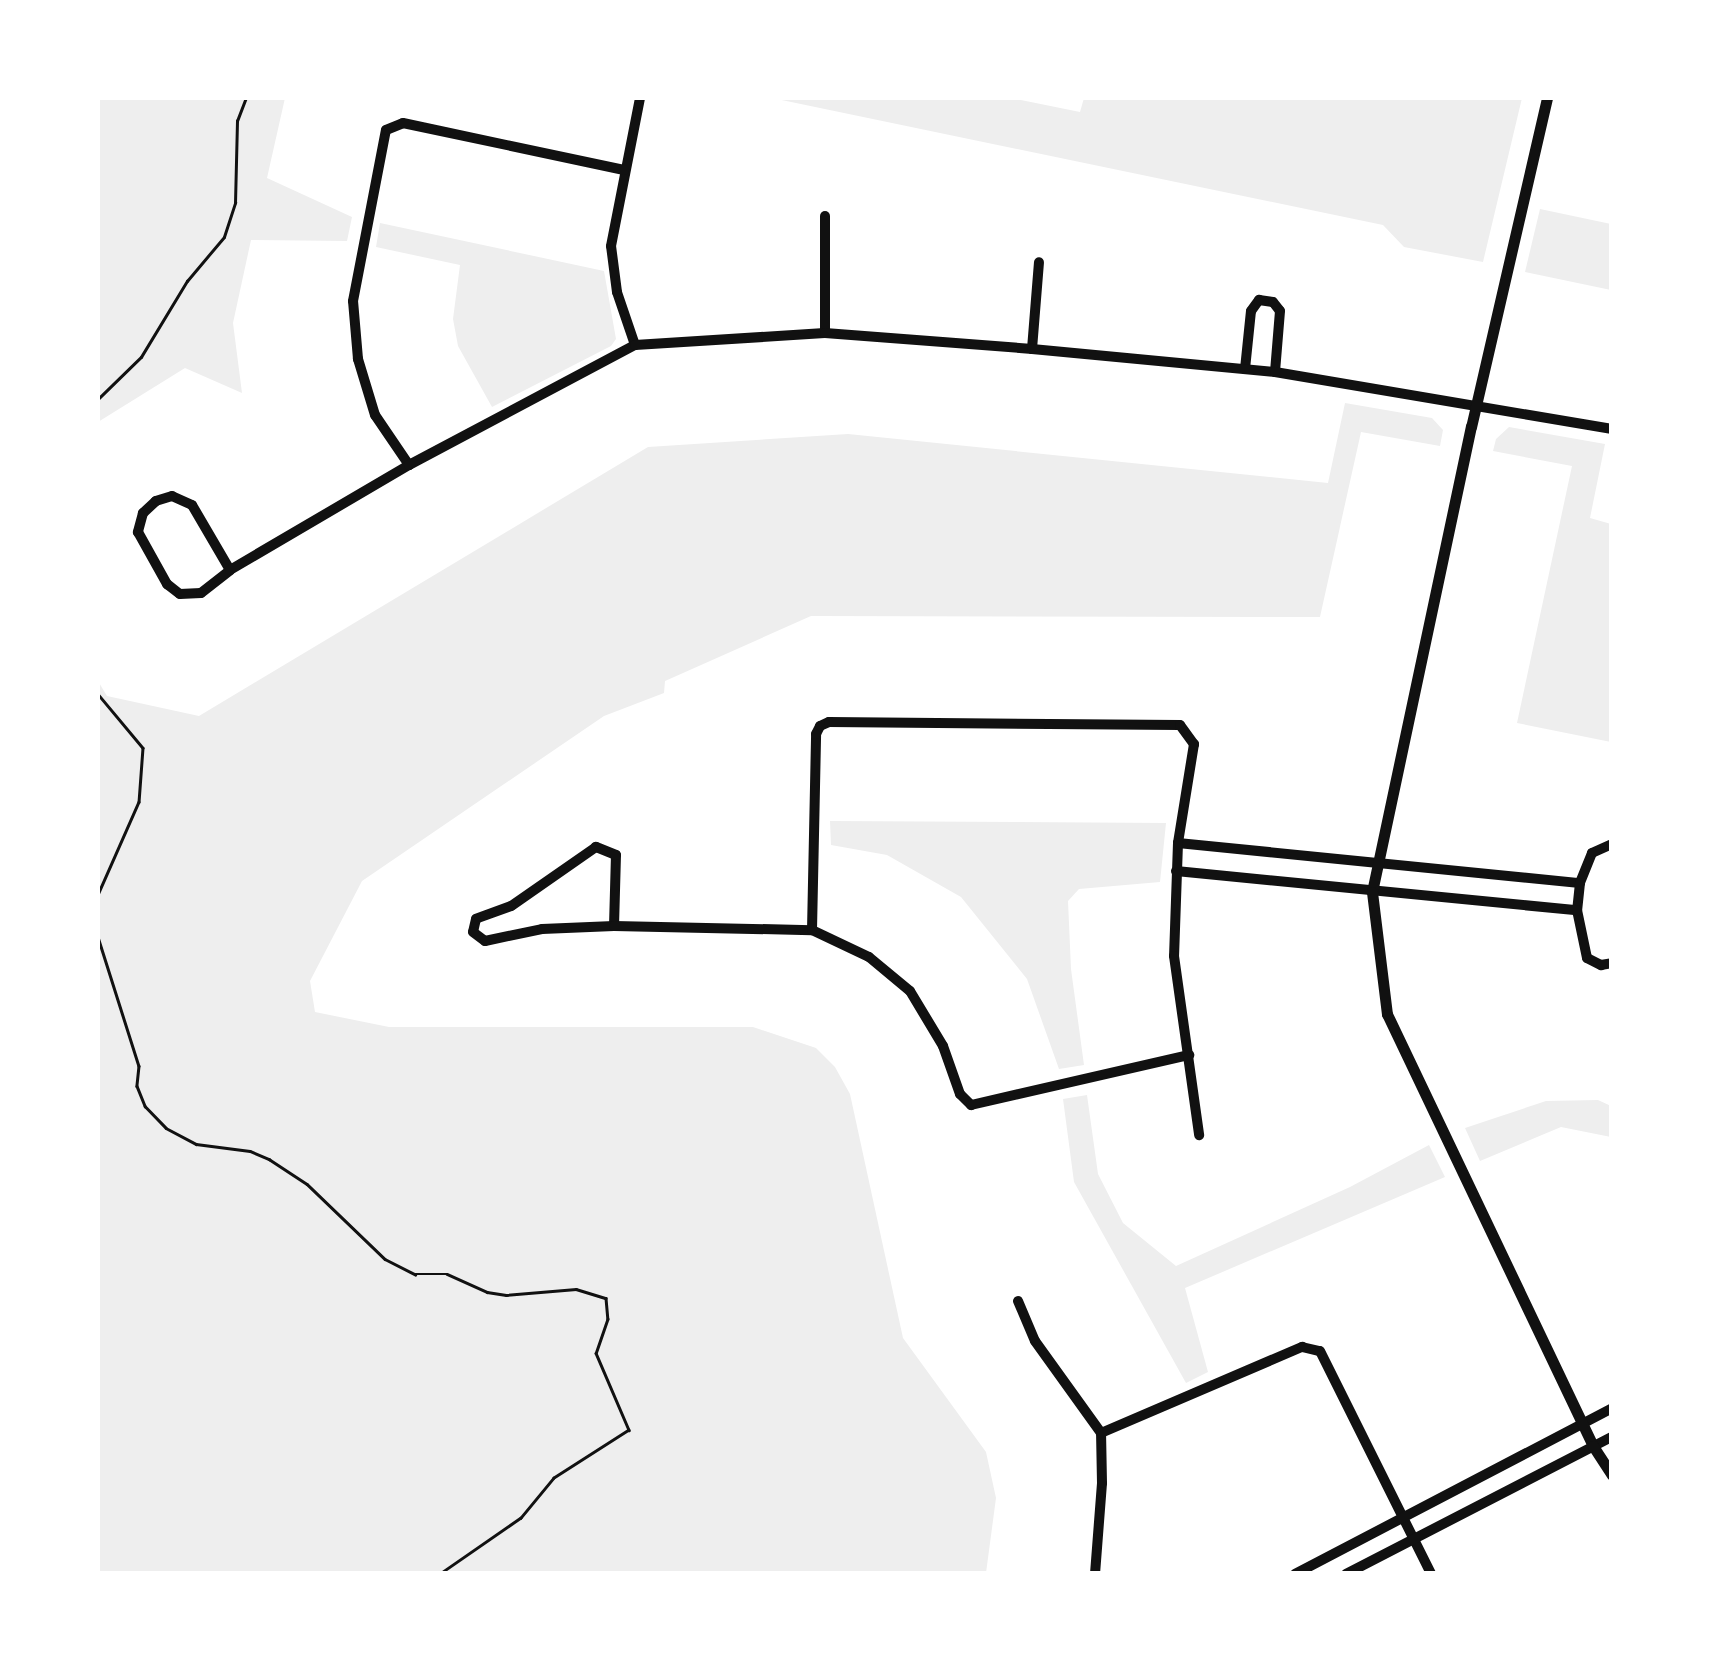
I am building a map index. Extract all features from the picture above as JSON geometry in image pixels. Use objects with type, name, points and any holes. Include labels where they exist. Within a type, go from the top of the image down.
[{"type":"street","points":[[636,345],[617,292],[611,246],[640,98]]},
{"type":"street","points":[[1547,98],[1475,406],[1372,892],[1387,1014],[1593,1446],[1612,1474]]},
{"type":"street","points":[[409,465],[375,415],[358,359],[353,301],[386,130],[402,123],[624,170]]},
{"type":"street","points":[[825,216],[825,333]]},
{"type":"street","points":[[1032,349],[1039,262]]},
{"type":"street","points":[[1244,369],[1251,311],[1258,300],[1274,302],[1280,311],[1276,372]]},
{"type":"street","points":[[230,570],[192,504],[172,496],[156,501],[143,514],[138,532],[167,584],[180,594],[201,593],[230,570],[409,465],[636,345],[825,333],[1032,349],[1276,372],[1612,429]]},
{"type":"street","points":[[812,930],[816,734],[828,722],[1180,725],[1194,744],[1178,844],[1174,956],[1199,1135]]},
{"type":"street","points":[[1178,844],[1580,883]]},
{"type":"street","points":[[1612,844],[1592,852],[1580,883],[1576,910],[1587,958],[1601,965],[1612,963]]},
{"type":"street","points":[[614,926],[616,855],[596,847],[511,906],[476,919],[473,932],[485,942],[542,929],[614,926],[812,930],[869,957],[910,991],[943,1046],[960,1094],[971,1106],[1189,1055]]},
{"type":"street","points":[[1176,870],[1576,910]]},
{"type":"street","points":[[1018,1301],[1036,1341],[1100,1433],[1102,1483],[1095,1574]]},
{"type":"street","points":[[1100,1433],[1302,1347],[1320,1351],[1431,1574]]},
{"type":"street","points":[[1295,1574],[1612,1408]]},
{"type":"street","points":[[1346,1574],[1612,1437]]},
{"type":"path","points":[[98,400],[141,357],[187,282],[224,236],[235,203],[236,136],[246,98]]},
{"type":"path","points":[[98,694],[142,748],[142,778],[140,802],[98,896]]},
{"type":"path","points":[[98,937],[139,1066],[137,1086],[145,1106],[166,1128],[196,1144],[250,1151],[269,1159],[308,1184],[385,1259],[415,1274],[446,1274],[487,1292],[506,1295],[576,1289],[606,1298],[608,1319],[598,1338],[596,1353],[628,1430],[554,1478],[521,1518],[440,1574]]},
{"type":"shaded area","points":[[98,98],[285,98],[267,178],[352,217],[347,241],[251,240],[233,323],[242,393],[185,368],[98,422]]},
{"type":"shaded area","points":[[772,98],[1011,98],[1080,112],[1084,98],[1522,98],[1483,262],[1404,247],[1383,225]]},
{"type":"shaded area","points":[[1540,209],[1611,224],[1611,290],[1525,272]]},
{"type":"shaded area","points":[[380,223],[604,271],[616,339],[611,346],[492,407],[458,346],[453,319],[460,265],[376,247]]},
{"type":"shaded area","points":[[1345,403],[1432,418],[1443,430],[1440,446],[1361,432],[1320,617],[811,616],[665,681],[664,693],[604,716],[362,881],[310,981],[315,1012],[389,1027],[753,1027],[816,1048],[835,1067],[850,1094],[903,1338],[986,1452],[996,1498],[986,1573],[98,1573],[98,681],[107,696],[199,716],[648,447],[848,434],[1328,483]]},
{"type":"shaded area","points":[[1509,427],[1605,444],[1590,518],[1611,524],[1611,742],[1517,723],[1572,466],[1493,451],[1496,439]]},
{"type":"shaded area","points":[[830,821],[1166,823],[1160,882],[1079,889],[1068,901],[1071,969],[1084,1065],[1059,1069],[1027,979],[961,897],[887,855],[831,845]]},
{"type":"shaded area","points":[[1087,1095],[1098,1174],[1123,1223],[1176,1266],[1350,1187],[1429,1145],[1445,1177],[1185,1288],[1208,1372],[1186,1383],[1074,1182],[1063,1099]]},
{"type":"shaded area","points":[[1598,1100],[1611,1106],[1611,1137],[1561,1127],[1480,1161],[1465,1128],[1546,1101]]}]
